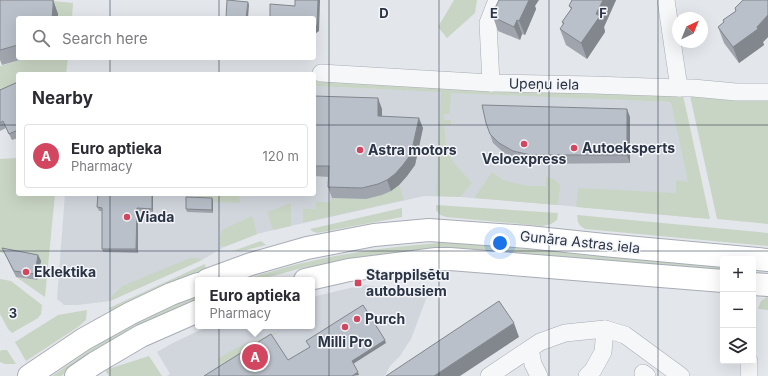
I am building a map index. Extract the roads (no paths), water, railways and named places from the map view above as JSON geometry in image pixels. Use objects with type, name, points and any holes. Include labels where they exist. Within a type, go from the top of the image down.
[{"type":"main road","name":"Gunāra Astras iela","points":[[215,277],[251,264],[307,248],[374,235],[429,230],[528,237],[723,256]]},
{"type":"main road","name":"Gunāra Astras iela","points":[[315,278],[349,270],[436,259],[466,260],[720,281]]},
{"type":"main road","points":[[756,284],[768,285]]},
{"type":"main road","points":[[30,376],[84,339],[131,313],[171,294],[195,285]]},
{"type":"main road","points":[[76,376],[142,336],[195,312]]},
{"type":"street","points":[[490,83],[488,23],[497,0]]},
{"type":"street","points":[[666,0],[679,88]]},
{"type":"street","name":"Upeņu iela","points":[[321,73],[490,83],[693,88],[736,92],[768,92]]},
{"type":"street","points":[[587,376],[593,370],[603,352],[605,329]]},
{"type":"street","points":[[489,376],[540,342],[565,333],[605,329],[625,335],[681,376]]},
{"type":"street","points":[[530,349],[533,364],[539,376]]},
{"type":"street","points":[[749,364],[749,376]]},
{"type":"place","name":"Veloexpress","points":[[524,144]]},
{"type":"place","name":"Autoeksperts","points":[[574,148]]},
{"type":"place","name":"Astra motors","points":[[360,150]]},
{"type":"place","name":"Viada","points":[[127,217]]},
{"type":"place","name":"Eklektika","points":[[26,272]]},
{"type":"place","name":"Starppilsētu autobusiem","points":[[358,283]]},
{"type":"place","name":"Purch","points":[[357,319]]},
{"type":"place","name":"Milli Pro","points":[[345,327]]},
{"type":"place","name":"Euro aptieka","points":[[255,357]]}]
